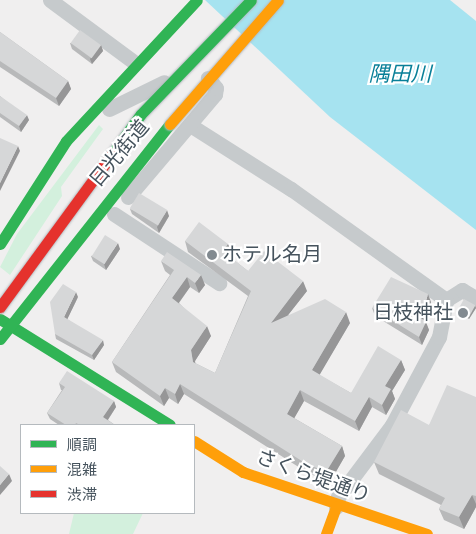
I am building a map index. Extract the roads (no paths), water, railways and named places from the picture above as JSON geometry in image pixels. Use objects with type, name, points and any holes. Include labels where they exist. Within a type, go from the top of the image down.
[{"type":"main road","name":"日光街道","points":[[0,307],[141,114],[251,0]]},
{"type":"main road","name":"日光街道","points":[[0,338],[5,322],[170,124],[278,0]]},
{"type":"main road","points":[[0,244],[66,141],[135,63],[195,3]]},
{"type":"main road","points":[[5,322],[38,345],[94,375],[168,424]]},
{"type":"main road","name":"さくら堤通り","points":[[195,442],[244,472],[336,507],[427,534]]},
{"type":"main road","points":[[326,534],[336,507]]},
{"type":"street","points":[[50,0],[135,63]]},
{"type":"street","points":[[38,345],[32,328],[34,311],[190,125],[216,90],[205,77],[184,75],[133,94],[66,141]]},
{"type":"street","points":[[190,125],[291,189],[446,300]]},
{"type":"street","points":[[114,214],[219,283]]},
{"type":"street","points":[[336,507],[338,497],[392,425],[435,345],[446,300],[462,290],[476,298]]},
{"type":"water","name":"隅田川","points":[[205,0],[450,0],[476,21],[476,230],[330,117]]},
{"type":"place","name":"ホテル名月","points":[[212,255]]},
{"type":"place","name":"日枝神社","points":[[463,313]]}]
